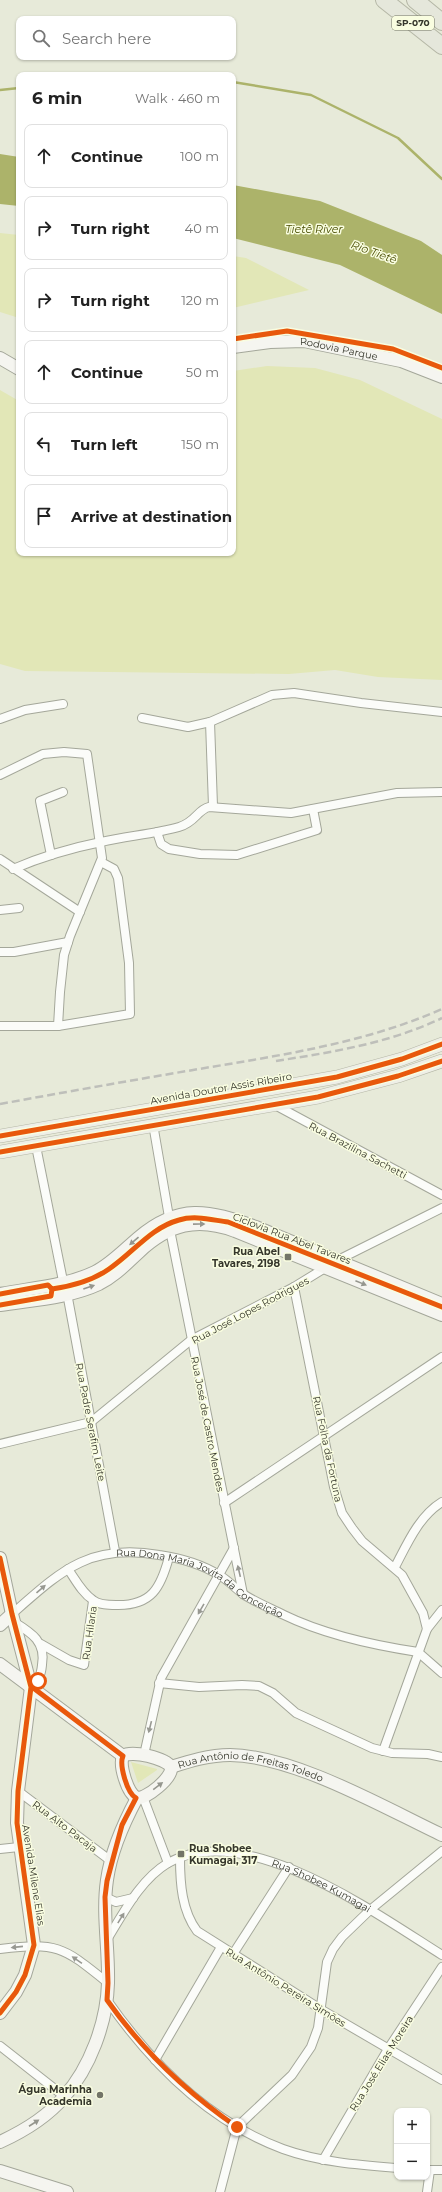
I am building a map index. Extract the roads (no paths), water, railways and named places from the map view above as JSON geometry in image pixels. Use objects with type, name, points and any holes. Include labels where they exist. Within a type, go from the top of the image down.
[{"type":"highway","name":"SP-070","points":[[384,0],[442,46]]},
{"type":"highway","name":"SP-070","points":[[416,0],[442,22]]},
{"type":"main road","name":"Avenida Doutor Assis Ribeiro","points":[[0,1136],[337,1077],[402,1059],[442,1044]]},
{"type":"main road","points":[[0,1152],[153,1124],[274,1105],[353,1089],[442,1061]]},
{"type":"street","name":"Rodovia Parque","points":[[236,347],[270,342],[304,342],[401,361],[442,377]]},
{"type":"street","points":[[0,358],[16,367]]},
{"type":"street","points":[[142,718],[188,727],[210,722],[261,699],[277,694],[294,693],[361,703],[442,712]]},
{"type":"street","points":[[0,719],[25,710],[63,704]]},
{"type":"street","points":[[210,722],[213,806]]},
{"type":"street","points":[[0,775],[43,754],[87,754],[100,842],[101,862],[68,942],[60,992],[58,1026]]},
{"type":"street","points":[[51,855],[40,801],[63,792]]},
{"type":"street","points":[[13,869],[51,855],[100,842],[157,832],[186,824],[194,820],[203,809],[213,806],[291,813],[397,793],[442,792]]},
{"type":"street","points":[[157,832],[161,844],[169,849],[200,854],[237,855],[317,830],[313,809]]},
{"type":"street","points":[[0,859],[80,912]]},
{"type":"street","points":[[0,1026],[58,1026],[130,1014],[129,963],[118,878],[114,869],[101,862]]},
{"type":"street","points":[[0,910],[19,908]]},
{"type":"street","points":[[0,952],[14,952],[68,942]]},
{"type":"street","name":"Rua Brazilina Sachetti","points":[[274,1105],[442,1195]]},
{"type":"street","points":[[153,1124],[169,1217]]},
{"type":"street","points":[[36,1146],[64,1281]]},
{"type":"street","name":"Rua José Lopes Rodrigues","points":[[0,1444],[90,1422],[191,1340],[294,1287],[338,1260],[442,1208]]},
{"type":"street","points":[[0,1294],[64,1281],[94,1272],[106,1265],[139,1237],[169,1217],[186,1213],[204,1213],[228,1217],[338,1260],[442,1304]]},
{"type":"street","points":[[0,1305],[85,1289],[111,1277],[149,1243],[170,1230],[190,1224],[201,1223],[223,1227],[442,1315]]},
{"type":"street","name":"Rua José de Castro Mendes","points":[[170,1230],[224,1504],[244,1594]]},
{"type":"street","name":"Rua Folha da Fortuna","points":[[294,1287],[334,1487],[342,1513],[362,1541],[402,1574],[412,1590],[423,1613],[427,1630]]},
{"type":"street","name":"Rua Padre Serafim Leite","points":[[67,1293],[115,1552]]},
{"type":"street","points":[[224,1504],[324,1435],[442,1357]]},
{"type":"street","points":[[395,1567],[412,1534],[442,1502]]},
{"type":"street","points":[[144,1755],[159,1683],[234,1548]]},
{"type":"street","name":"Rua Dona Maria Jovita da Conceição","points":[[0,1625],[13,1618],[51,1580],[68,1569],[94,1557],[115,1552],[169,1557],[200,1566],[220,1575],[244,1594],[312,1627],[381,1647],[418,1652]]},
{"type":"street","points":[[68,1569],[93,1601],[102,1604],[124,1605],[146,1599],[160,1584],[169,1557]]},
{"type":"street","name":"Avenida Milene Elias","points":[[0,1558],[13,1618],[32,1687],[18,1791],[17,1823],[19,1847],[34,1945],[26,1975],[16,1992],[0,2013]]},
{"type":"street","name":"Rua Hilaria","points":[[41,1644],[70,1660],[84,1665],[93,1601]]},
{"type":"street","points":[[383,1751],[427,1630],[442,1610]]},
{"type":"street","points":[[13,1618],[30,1632],[41,1644]]},
{"type":"street","name":"Avenida Milene Elias","points":[[32,1687],[41,1675],[43,1656],[41,1644]]},
{"type":"street","points":[[418,1652],[442,1673]]},
{"type":"street","points":[[0,1664],[123,1756]]},
{"type":"street","points":[[159,1683],[205,1687],[242,1684],[259,1686],[273,1693],[296,1713],[383,1751],[428,1754],[442,1758]]},
{"type":"street","points":[[123,1756],[130,1753],[144,1755],[165,1762],[171,1767]]},
{"type":"street","points":[[123,1756],[122,1765],[130,1789],[140,1798],[168,1863]]},
{"type":"street","name":"Rua Antônio de Freitas Toledo","points":[[108,1938],[105,1897],[111,1862],[122,1825],[140,1798],[169,1777],[171,1767],[217,1756],[246,1756],[262,1760],[323,1779],[442,1836]]},
{"type":"street","name":"Rua Alto Pacaja","points":[[18,1791],[111,1862]]},
{"type":"street","points":[[0,1849],[19,1847]]},
{"type":"street","points":[[220,2192],[237,2127],[292,2075],[302,2062],[318,2028],[322,2010],[327,1962],[333,1949],[342,1937],[370,1910],[442,1851]]},
{"type":"street","name":"Rua Shobee Kumagai","points":[[108,1938],[133,1898],[155,1874],[168,1863],[180,1858],[212,1852],[228,1853],[265,1860],[289,1867],[340,1891],[442,1955]]},
{"type":"street","name":"Rua Antônio Pereira Simões","points":[[180,1858],[182,1895],[191,1923],[197,1932],[322,2010],[442,2080]]},
{"type":"street","points":[[233,1954],[289,1867]]},
{"type":"street","points":[[105,1897],[116,1902],[133,1898]]},
{"type":"street","points":[[0,2142],[37,2122],[65,2097],[82,2072],[93,2049],[107,2000],[108,1938]]},
{"type":"street","points":[[0,1949],[34,1945],[56,1948],[68,1954],[108,1983]]},
{"type":"street","points":[[155,2060],[221,1947]]},
{"type":"street","name":"Rua José Elias Moreira","points":[[323,2160],[388,2049],[442,1967]]},
{"type":"street","points":[[107,2000],[155,2060],[206,2106],[237,2127],[284,2149],[323,2160],[394,2168]]},
{"type":"street","points":[[0,2046],[65,2097]]},
{"type":"street","points":[[430,2170],[442,2170]]},
{"type":"street","points":[[0,2171],[67,2192]]},
{"type":"street","points":[[427,2192],[428,2180]]},
{"type":"water","points":[[0,154],[16,157],[16,206],[0,204]]},
{"type":"water","name":"Tietê River","points":[[236,186],[320,201],[421,241],[442,255],[442,314],[340,265],[236,239]]},
{"type":"waterway","points":[[236,82],[311,95],[398,138],[442,179]]},
{"type":"waterway","points":[[0,90],[16,88]]},
{"type":"railway","points":[[0,1104],[292,1053],[383,1031],[442,1009]]},
{"type":"railway","points":[[276,1061],[361,1046],[402,1034],[442,1018]]},
{"type":"place","name":"Rua Abel Tavares, 2198","points":[[288,1257]]},
{"type":"place","name":"Rua Shobee Kumagai, 317","points":[[181,1854]]},
{"type":"place","name":"Água Marinha Academia","points":[[100,2095]]},
{"type":"water label","name":"Rio Tietê","points":[[374,252]]}]
